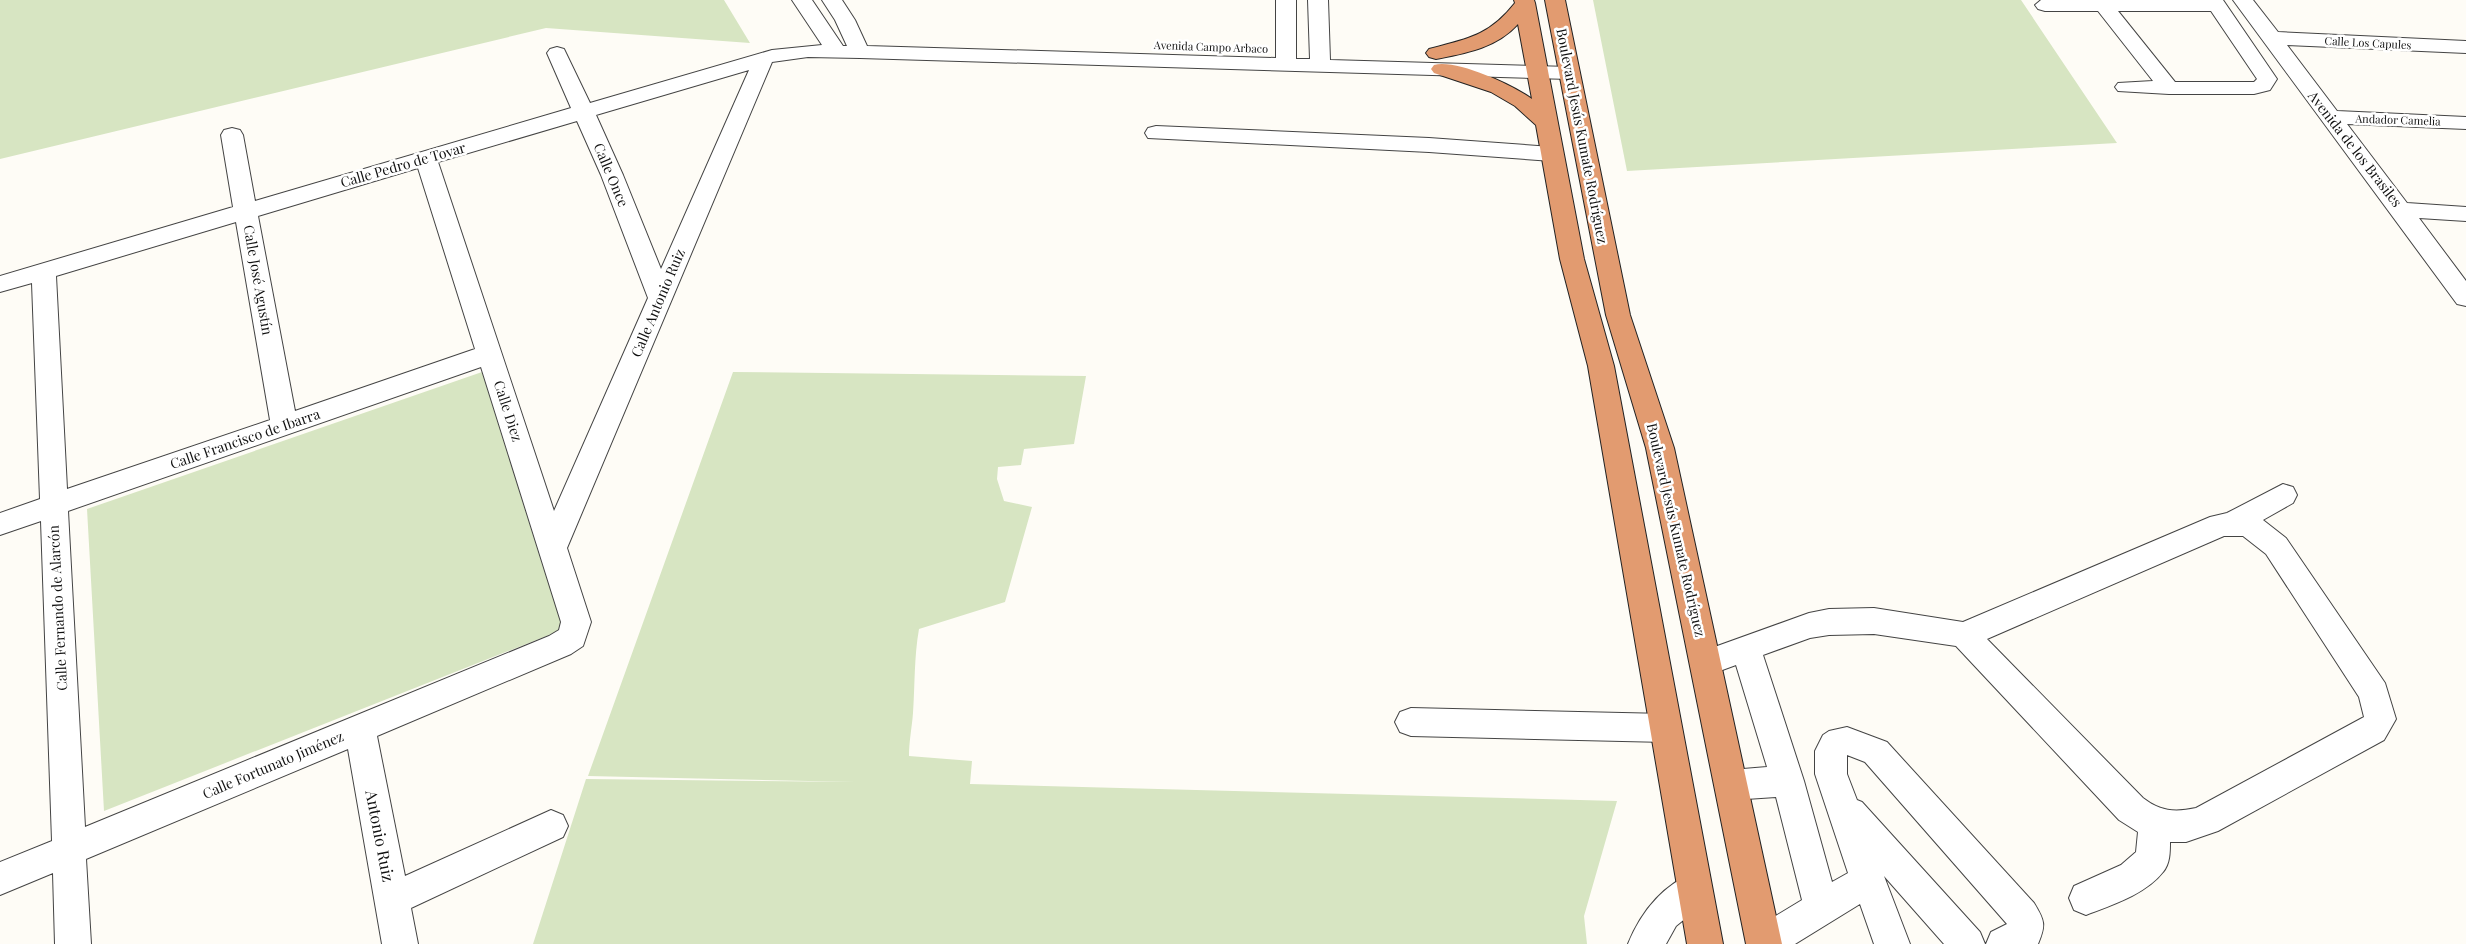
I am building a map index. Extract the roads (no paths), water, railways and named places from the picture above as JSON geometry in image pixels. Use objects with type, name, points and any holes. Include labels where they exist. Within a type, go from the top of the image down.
[{"type":"highway","name":"Boulevard Jesús Kumate Rodríguez","points":[[1555,0],[1618,315],[1660,448],[1764,944]]},
{"type":"highway","points":[[1438,61],[1463,48],[1488,39],[1510,24],[1525,2]]},
{"type":"highway","points":[[1525,2],[1572,259],[1601,366],[1705,944]]},
{"type":"highway","points":[[1438,61],[1509,92],[1527,103],[1547,123]]},
{"type":"highway","points":[[1615,445],[1660,448]]},
{"type":"street","points":[[802,0],[834,47]]},
{"type":"street","points":[[832,0],[857,45]]},
{"type":"street","points":[[1286,0],[1286,57]]},
{"type":"street","points":[[1318,0],[1320,58]]},
{"type":"street","name":"Avenida de los Brasiles","points":[[2243,0],[2466,298]]},
{"type":"street","points":[[2046,5],[2104,6],[2215,2],[2267,79],[2264,86],[2254,88],[2125,87]]},
{"type":"street","points":[[2104,6],[2169,88]]},
{"type":"street","name":"Calle Los Capules","points":[[2270,38],[2466,47]]},
{"type":"street","name":"Avenida Campo Arbaco","points":[[808,51],[857,45],[1569,64]]},
{"type":"street","name":"Calle Pedro de Tovar","points":[[0,284],[764,58],[779,54],[808,51]]},
{"type":"street","name":"Calle Once","points":[[557,53],[612,175],[660,298]]},
{"type":"street","name":"Calle Antonio Ruiz","points":[[552,549],[764,58]]},
{"type":"street","name":"Andador Camelia","points":[[2330,117],[2466,123]]},
{"type":"street","points":[[1156,133],[1429,145],[1552,154]]},
{"type":"street","name":"Calle José Agustín","points":[[232,135],[284,426]]},
{"type":"street","name":"Calle Diez","points":[[426,158],[576,622],[572,637],[546,651]]},
{"type":"street","points":[[2402,210],[2466,214]]},
{"type":"street","name":"Calle Fernando de Alarcón","points":[[44,271],[73,944]]},
{"type":"street","name":"Calle Francisco de Ibarra","points":[[0,524],[489,354]]},
{"type":"street","points":[[1706,664],[1809,626],[1851,620],[1964,635],[2220,526],[2232,523],[2283,494]]},
{"type":"street","points":[[1964,635],[2131,809],[2155,825],[2178,828],[2193,826],[2373,730],[2380,718],[2374,693],[2276,546],[2254,527],[2232,523]]},
{"type":"street","points":[[1746,649],[1788,781],[1822,909]]},
{"type":"street","name":"Calle Fortunato Jiménez","points":[[0,878],[546,651]]},
{"type":"street","points":[[1411,722],[1666,728]]},
{"type":"street","name":"Antonio Ruiz","points":[[360,729],[400,944]]},
{"type":"street","points":[[1892,944],[1831,774],[1828,759],[1829,750],[1836,743],[1844,741],[1861,744],[1876,752],[2026,920],[2027,928],[2024,935],[2004,944]]},
{"type":"street","points":[[1731,785],[1788,781]]},
{"type":"street","points":[[1841,802],[1967,944]]},
{"type":"street","points":[[2086,898],[2133,877],[2152,860],[2155,825]]},
{"type":"street","points":[[392,899],[551,826]]},
{"type":"street","points":[[1764,944],[1868,880]]},
{"type":"street","points":[[1646,944],[1664,914],[1695,889]]}]
